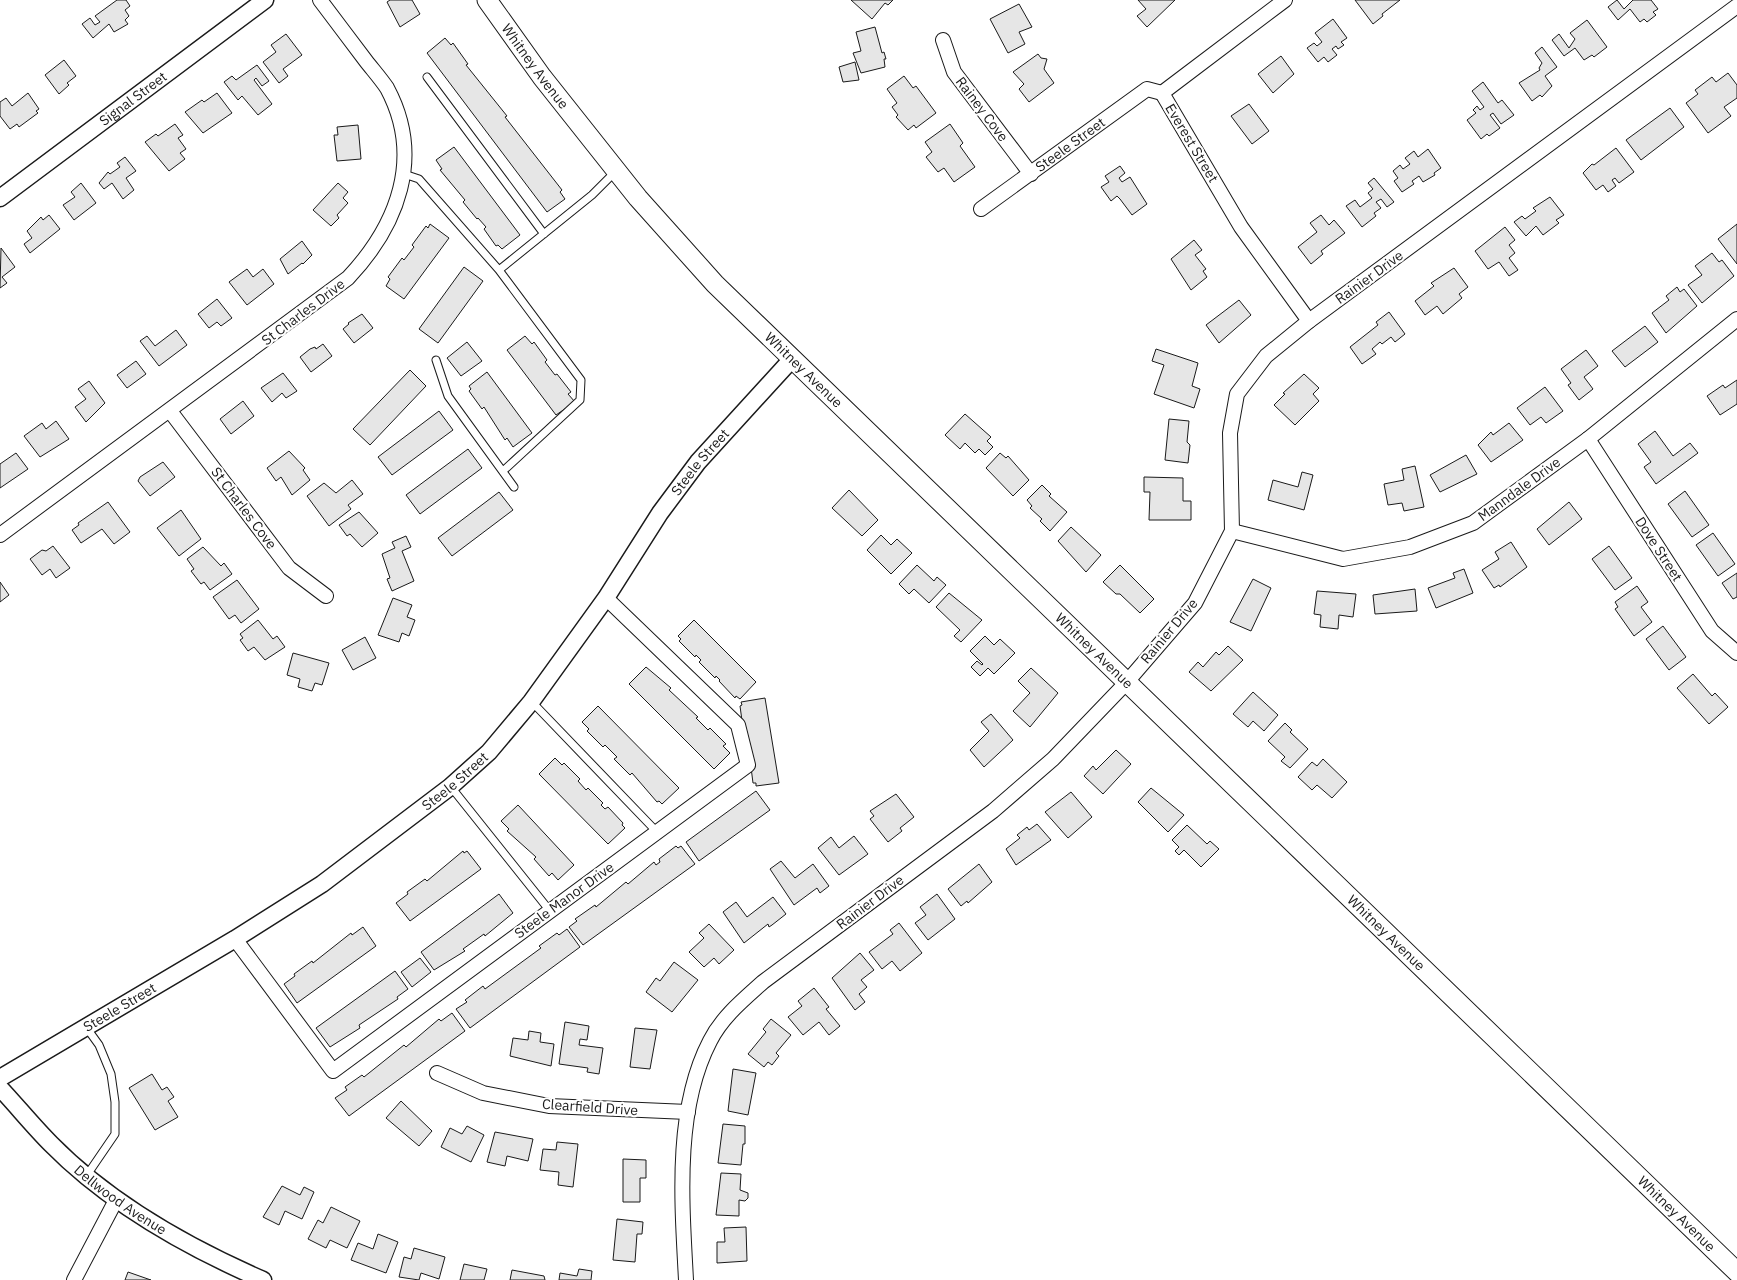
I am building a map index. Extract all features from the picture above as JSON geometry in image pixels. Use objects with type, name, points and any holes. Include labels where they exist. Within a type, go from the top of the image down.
[{"type":"main road","name":"Whitney Avenue","points":[[487,0],[542,77],[616,170],[715,284],[1737,1272]]},
{"type":"street","name":"Signal Street","points":[[0,198],[265,0]]},
{"type":"street","name":"St Charles Drive","points":[[0,535],[348,278],[370,255],[390,221],[404,174],[404,136],[387,88],[320,0]]},
{"type":"street","name":"Everest Street","points":[[1286,0],[1162,93],[1241,227],[1309,321]]},
{"type":"street","name":"Rainier Drive","points":[[686,1280],[682,1187],[688,1112],[696,1072],[710,1040],[732,1009],[763,982],[993,811],[1053,759],[1126,682],[1195,603],[1232,531],[1230,433],[1236,394],[1266,356],[1309,321],[1737,6]]},
{"type":"street","name":"Rainey Cove","points":[[943,40],[954,72],[1031,174]]},
{"type":"street","name":"Steele Street","points":[[981,208],[1147,89],[1162,93]]},
{"type":"street","name":"Manndale Drive","points":[[1232,531],[1342,559],[1410,546],[1473,522],[1588,439],[1737,319]]},
{"type":"street","name":"Steele Street","points":[[0,1078],[234,939],[322,884],[450,787],[488,752],[531,702],[606,598],[660,513],[698,462],[792,359]]},
{"type":"street","name":"St Charles Cove","points":[[170,411],[289,568],[326,596]]},
{"type":"street","name":"Dove Street","points":[[1588,439],[1712,631],[1737,653]]},
{"type":"street","name":"Steele Manor Drive","points":[[234,939],[333,1071],[748,765],[738,725],[606,598]]},
{"type":"street","name":"Clearfield Drive","points":[[437,1073],[483,1093],[549,1106],[688,1112]]},
{"type":"street","name":"Dellwood Avenue","points":[[0,1088],[52,1145],[116,1200],[234,1268],[263,1280]]},
{"type":"street","points":[[74,1280],[116,1200]]},
{"type":"lane","points":[[427,77],[544,234]]},
{"type":"lane","points":[[499,270],[592,195],[616,170]]},
{"type":"lane","points":[[404,174],[419,179],[499,270],[581,380],[580,400],[503,472]]},
{"type":"lane","points":[[436,360],[448,396],[514,487]]},
{"type":"lane","points":[[531,702],[657,832]]},
{"type":"lane","points":[[450,787],[550,910]]},
{"type":"lane","points":[[86,1027],[99,1045],[111,1074],[115,1102],[115,1134],[88,1175]]},
{"type":"building","points":[[117,0],[126,0],[130,6],[125,10],[129,16],[125,20],[128,24],[114,32],[109,24],[93,38],[82,24],[90,18],[95,25],[100,22],[95,16]]},
{"type":"building","points":[[390,0],[412,0],[420,14],[400,27],[387,2]]},
{"type":"building","points":[[851,0],[893,0],[888,5],[885,3],[872,19]]},
{"type":"building","points":[[1138,0],[1175,0],[1147,27],[1137,16],[1146,9]]},
{"type":"building","points":[[1355,0],[1400,0],[1373,24]]},
{"type":"building","points":[[1617,0],[1624,9],[1633,0],[1651,0],[1658,9],[1653,12],[1656,15],[1647,22],[1644,19],[1640,22],[1630,9],[1618,20],[1608,7]]},
{"type":"building","points":[[1019,4],[1032,27],[1019,32],[1025,44],[1008,53],[990,19]]},
{"type":"building","points":[[1333,19],[1347,38],[1341,42],[1344,45],[1338,49],[1336,46],[1332,49],[1337,55],[1328,62],[1324,57],[1318,62],[1307,48],[1314,43],[1317,46],[1322,42],[1315,33]]},
{"type":"building","points":[[1587,20],[1607,47],[1594,57],[1592,55],[1584,60],[1575,48],[1564,56],[1552,40],[1559,34],[1569,48],[1575,39],[1570,33]]},
{"type":"building","points":[[875,27],[882,53],[884,52],[886,59],[884,59],[885,67],[861,73],[853,53],[861,51],[856,32]]},
{"type":"building","points":[[286,34],[302,55],[283,69],[288,76],[279,83],[263,62],[276,52],[271,45]]},
{"type":"building","points":[[445,38],[451,45],[453,43],[468,64],[466,65],[562,190],[560,192],[565,199],[547,212],[427,53]]},
{"type":"building","points":[[1542,47],[1557,67],[1545,76],[1552,86],[1542,97],[1540,95],[1532,101],[1519,83],[1540,70],[1539,68],[1542,63],[1535,53]]},
{"type":"building","points":[[1038,54],[1041,58],[1047,59],[1044,69],[1054,83],[1029,102],[1019,89],[1024,84],[1013,72]]},
{"type":"building","points":[[1281,56],[1294,74],[1273,93],[1258,74]]},
{"type":"building","points":[[64,60],[76,76],[67,83],[69,85],[59,94],[45,75]]},
{"type":"building","points":[[855,62],[859,80],[843,82],[839,67]]},
{"type":"building","points":[[257,65],[269,81],[262,86],[256,78],[254,80],[272,104],[258,115],[242,96],[238,100],[224,82],[232,76],[236,80]]},
{"type":"building","points":[[1728,73],[1737,85],[1737,98],[1724,107],[1731,116],[1708,133],[1686,103],[1698,94],[1695,90],[1712,77],[1716,82]]},
{"type":"building","points":[[904,76],[913,88],[916,86],[936,113],[916,128],[914,125],[908,130],[896,117],[898,115],[892,107],[897,103],[887,89]]},
{"type":"building","points":[[1483,82],[1498,103],[1502,100],[1514,115],[1501,124],[1493,113],[1490,115],[1500,128],[1481,139],[1467,120],[1476,113],[1473,110],[1477,106],[1480,110],[1484,107],[1472,91]]},
{"type":"building","points":[[28,93],[39,109],[36,111],[38,113],[19,127],[17,124],[10,129],[0,116],[0,102],[6,98],[12,106]]},
{"type":"building","points":[[217,93],[232,113],[203,133],[185,112],[202,100],[204,102]]},
{"type":"building","points":[[1249,104],[1269,131],[1252,144],[1231,116]]},
{"type":"building","points":[[1670,108],[1684,127],[1641,160],[1626,140]]},
{"type":"building","points":[[175,124],[183,135],[178,138],[186,149],[180,153],[185,159],[169,171],[145,142],[156,134],[158,136]]},
{"type":"building","points":[[950,124],[963,143],[960,146],[975,167],[954,182],[944,168],[938,172],[926,157],[932,152],[925,142]]},
{"type":"building","points":[[358,125],[361,159],[337,161],[334,135],[338,135],[337,127]]},
{"type":"building","points":[[454,147],[520,235],[502,249],[498,245],[496,246],[484,229],[486,227],[463,202],[465,200],[440,170],[442,169],[436,160]]},
{"type":"building","points":[[1616,148],[1634,172],[1619,183],[1615,178],[1612,180],[1616,186],[1608,192],[1603,185],[1596,190],[1583,173],[1592,164],[1594,165]]},
{"type":"building","points":[[1428,149],[1441,168],[1434,173],[1435,175],[1423,182],[1419,176],[1412,181],[1414,184],[1402,192],[1394,181],[1398,178],[1393,171],[1400,165],[1403,169],[1410,164],[1405,158],[1414,151],[1418,157]]},
{"type":"building","points":[[125,157],[136,171],[126,178],[134,190],[123,199],[112,183],[104,189],[99,183],[108,172],[110,174],[120,167],[117,163]]},
{"type":"building","points":[[1120,166],[1125,173],[1119,178],[1122,182],[1130,177],[1147,204],[1132,215],[1117,196],[1111,201],[1101,187],[1109,182],[1105,176]]},
{"type":"building","points":[[1374,178],[1394,202],[1387,207],[1381,199],[1376,202],[1381,208],[1374,213],[1376,216],[1362,227],[1346,206],[1355,200],[1360,207],[1372,198],[1368,193],[1373,189],[1368,183]]},
{"type":"building","points":[[81,183],[96,203],[74,220],[63,205],[75,197],[71,192]]},
{"type":"building","points":[[338,183],[348,192],[343,198],[348,203],[337,215],[339,218],[331,226],[313,210]]},
{"type":"building","points":[[1550,197],[1564,215],[1556,220],[1559,223],[1543,235],[1536,226],[1526,236],[1514,222],[1522,216],[1525,219],[1536,211],[1533,208]]},
{"type":"building","points":[[49,215],[60,229],[30,253],[24,244],[32,238],[27,231],[41,217],[43,220]]},
{"type":"building","points":[[1321,215],[1329,225],[1334,220],[1345,233],[1321,251],[1323,254],[1311,264],[1298,247],[1317,232],[1310,223]]},
{"type":"building","points":[[430,224],[449,238],[404,299],[386,286],[390,279],[388,277],[402,258],[404,260],[414,247],[412,245],[426,226],[428,228]]},
{"type":"building","points":[[1737,224],[1737,264],[1718,239]]},
{"type":"building","points":[[1505,227],[1515,240],[1509,245],[1515,253],[1509,258],[1518,270],[1509,276],[1499,262],[1488,269],[1475,251]]},
{"type":"building","points":[[1194,240],[1202,250],[1195,255],[1206,269],[1203,271],[1207,277],[1191,290],[1171,259]]},
{"type":"building","points":[[302,241],[312,255],[288,274],[280,259]]},
{"type":"building","points":[[1,248],[15,267],[2,277],[7,283],[0,288]]},
{"type":"building","points":[[1712,253],[1719,262],[1722,260],[1734,276],[1702,303],[1688,285],[1702,275],[1695,266]]},
{"type":"building","points":[[464,267],[483,281],[438,343],[419,329]]},
{"type":"building","points":[[1454,268],[1468,287],[1459,294],[1462,298],[1443,314],[1437,306],[1425,315],[1415,301],[1434,286],[1431,283]]},
{"type":"building","points":[[247,269],[253,277],[263,269],[274,284],[247,305],[229,282]]},
{"type":"building","points":[[1677,287],[1680,292],[1684,289],[1697,306],[1666,333],[1652,313],[1669,300],[1666,296]]},
{"type":"building","points":[[217,299],[232,318],[221,326],[217,322],[209,328],[198,314]]},
{"type":"building","points":[[1239,300],[1251,315],[1219,343],[1206,325]]},
{"type":"building","points":[[1389,312],[1405,334],[1395,342],[1391,337],[1382,344],[1380,342],[1372,349],[1376,354],[1362,364],[1350,347],[1378,325],[1376,322]]},
{"type":"building","points":[[362,314],[373,328],[354,343],[343,329],[348,323]]},
{"type":"building","points":[[1645,326],[1658,342],[1625,367],[1612,351]]},
{"type":"building","points":[[176,330],[187,345],[159,366],[140,341],[147,336],[155,346]]},
{"type":"building","points":[[525,336],[532,344],[534,342],[547,360],[545,362],[571,392],[568,394],[575,402],[556,415],[507,350]]},
{"type":"building","points":[[467,342],[482,361],[461,376],[447,358]]},
{"type":"building","points":[[323,344],[332,356],[311,372],[300,357],[310,349],[315,347],[316,349]]},
{"type":"building","points":[[1156,349],[1198,363],[1192,386],[1200,389],[1194,408],[1154,394],[1164,365],[1152,361]]},
{"type":"building","points":[[1586,350],[1598,366],[1584,377],[1593,389],[1579,400],[1568,385],[1571,383],[1561,369]]},
{"type":"building","points":[[136,361],[146,374],[127,388],[117,375]]},
{"type":"building","points":[[410,370],[426,386],[370,445],[353,429]]},
{"type":"building","points":[[487,372],[532,433],[513,447],[507,438],[505,440],[484,407],[482,409],[469,391],[471,389],[469,386]]},
{"type":"building","points":[[283,373],[297,391],[286,398],[282,393],[272,402],[261,388]]},
{"type":"building","points":[[1304,374],[1319,388],[1313,394],[1319,401],[1295,425],[1274,405],[1285,394],[1283,393]]},
{"type":"building","points":[[1737,380],[1737,404],[1720,415],[1707,396],[1723,385],[1725,388]]},
{"type":"building","points":[[89,381],[105,403],[86,422],[75,407],[86,399],[78,389]]},
{"type":"building","points":[[1545,387],[1563,411],[1546,423],[1541,417],[1530,425],[1517,408]]},
{"type":"building","points":[[243,401],[254,416],[231,434],[220,419]]},
{"type":"building","points":[[439,411],[453,430],[392,475],[378,457]]},
{"type":"building","points":[[965,414],[991,437],[987,441],[993,447],[985,455],[979,449],[975,453],[965,443],[960,449],[945,435]]},
{"type":"building","points":[[1169,419],[1189,421],[1187,442],[1190,445],[1188,463],[1165,460]]},
{"type":"building","points":[[56,421],[69,439],[40,457],[24,436],[42,423],[46,429]]},
{"type":"building","points":[[1509,423],[1523,440],[1491,462],[1478,445],[1491,432],[1493,435]]},
{"type":"building","points":[[1655,431],[1673,456],[1690,443],[1698,453],[1656,484],[1644,467],[1651,462],[1638,444]]},
{"type":"building","points":[[468,449],[482,468],[420,514],[406,495]]},
{"type":"building","points":[[289,451],[305,468],[303,470],[310,480],[292,495],[281,477],[276,481],[267,468]]},
{"type":"building","points":[[16,453],[28,469],[0,488],[0,464]]},
{"type":"building","points":[[1000,453],[1006,458],[1008,456],[1029,480],[1013,496],[986,468]]},
{"type":"building","points":[[1466,455],[1477,474],[1440,492],[1430,475]]},
{"type":"building","points":[[163,462],[175,477],[150,496],[138,481],[140,477]]},
{"type":"building","points":[[1415,466],[1424,507],[1404,511],[1402,503],[1388,505],[1384,484],[1404,480],[1402,469]]},
{"type":"building","points":[[1302,472],[1313,475],[1304,510],[1268,500],[1273,480],[1298,487]]},
{"type":"building","points":[[1144,477],[1183,478],[1183,501],[1191,501],[1191,520],[1149,520],[1150,492],[1144,492]]},
{"type":"building","points":[[352,480],[363,494],[348,505],[351,509],[329,526],[307,496],[324,483],[336,493]]},
{"type":"building","points":[[1042,485],[1051,494],[1049,496],[1067,512],[1050,531],[1040,521],[1042,519],[1030,508],[1032,506],[1027,500]]},
{"type":"building","points":[[849,490],[878,520],[862,536],[832,508]]},
{"type":"building","points":[[1685,491],[1709,525],[1692,537],[1668,504]]},
{"type":"building","points":[[499,492],[513,510],[452,556],[438,538]]},
{"type":"building","points":[[108,502],[130,532],[114,544],[102,529],[81,543],[72,530],[79,525],[78,523]]},
{"type":"building","points":[[1569,502],[1582,519],[1549,545],[1537,529]]},
{"type":"building","points":[[181,510],[201,539],[179,556],[157,528]]},
{"type":"building","points":[[359,512],[378,533],[362,547],[350,534],[347,536],[339,525]]},
{"type":"building","points":[[1071,527],[1101,555],[1086,572],[1058,541]]},
{"type":"building","points":[[1713,533],[1735,564],[1718,576],[1696,545]]},
{"type":"building","points":[[881,535],[891,545],[897,539],[912,553],[891,574],[867,550]]},
{"type":"building","points":[[406,536],[411,547],[402,551],[414,581],[392,591],[387,579],[390,578],[382,554],[395,548],[392,542]]},
{"type":"building","points":[[1511,542],[1527,567],[1500,587],[1499,585],[1494,588],[1482,570],[1499,559],[1495,552]]},
{"type":"building","points":[[53,546],[70,568],[56,578],[50,569],[42,575],[30,559],[42,550],[46,551]]},
{"type":"building","points":[[1609,546],[1632,578],[1615,590],[1592,559]]},
{"type":"building","points":[[203,547],[221,566],[224,563],[232,574],[210,590],[204,582],[201,584],[191,571],[194,569],[187,559]]},
{"type":"building","points":[[917,565],[934,581],[937,577],[946,585],[929,603],[914,589],[909,594],[899,584]]},
{"type":"building","points":[[1120,565],[1154,599],[1140,613],[1120,594],[1116,594],[1103,582]]},
{"type":"building","points":[[1464,569],[1473,593],[1436,608],[1428,588],[1455,578],[1453,573]]},
{"type":"building","points":[[1737,573],[1737,597],[1733,599],[1722,583]]},
{"type":"building","points":[[1253,579],[1271,588],[1251,631],[1230,622]]},
{"type":"building","points":[[237,580],[259,609],[241,623],[235,615],[229,619],[213,597]]},
{"type":"building","points":[[0,582],[9,595],[0,602]]},
{"type":"building","points":[[1637,586],[1648,602],[1641,607],[1652,622],[1634,636],[1615,609],[1618,607],[1615,602]]},
{"type":"building","points":[[1415,589],[1417,611],[1375,614],[1373,595]]},
{"type":"building","points":[[1317,591],[1356,594],[1353,617],[1339,615],[1338,629],[1320,627],[1321,615],[1314,614]]},
{"type":"building","points":[[949,593],[982,620],[961,642],[954,636],[960,630],[936,607]]},
{"type":"building","points":[[393,598],[412,605],[407,617],[415,620],[409,636],[402,633],[399,642],[378,635]]},
{"type":"building","points":[[258,620],[273,639],[277,636],[285,647],[265,660],[254,647],[248,651],[240,640],[243,638],[240,634]]},
{"type":"building","points":[[694,620],[756,682],[740,699],[736,696],[735,698],[716,676],[715,678],[699,662],[701,660],[696,655],[695,657],[679,641],[681,639],[678,636]]},
{"type":"building","points":[[1663,626],[1686,657],[1669,670],[1646,639]]},
{"type":"building","points":[[985,636],[994,645],[1000,639],[1015,653],[994,674],[988,668],[980,676],[971,667],[977,661],[983,664],[970,651]]},
{"type":"building","points":[[365,637],[376,658],[353,670],[342,650]]},
{"type":"building","points":[[1228,646],[1243,660],[1211,691],[1189,672],[1198,662],[1203,667],[1216,652],[1219,655]]},
{"type":"building","points":[[293,653],[329,663],[322,685],[315,683],[312,691],[298,687],[300,679],[287,675]]},
{"type":"building","points":[[646,667],[671,688],[669,690],[698,717],[696,718],[708,730],[710,728],[726,744],[723,746],[730,753],[714,769],[629,684]]},
{"type":"building","points":[[1031,668],[1058,693],[1030,727],[1013,711],[1030,693],[1018,681]]},
{"type":"building","points":[[1693,674],[1712,696],[1715,693],[1728,707],[1709,724],[1677,688]]},
{"type":"building","points":[[1253,692],[1278,715],[1264,731],[1253,721],[1248,727],[1233,714]]},
{"type":"building","points":[[765,698],[779,783],[756,786],[756,783],[753,783],[746,728],[743,728],[740,706],[742,705],[741,702]]},
{"type":"building","points":[[598,706],[679,788],[662,804],[659,801],[657,802],[632,773],[630,775],[614,759],[617,757],[605,745],[603,747],[587,731],[589,729],[582,722]]},
{"type":"building","points":[[991,714],[1013,740],[984,767],[970,750],[989,731],[981,722]]},
{"type":"building","points":[[1285,723],[1292,730],[1290,732],[1308,749],[1290,768],[1281,761],[1285,757],[1268,741]]},
{"type":"building","points":[[1116,750],[1131,764],[1103,794],[1084,776],[1093,766],[1096,770]]},
{"type":"building","points":[[555,758],[562,765],[564,763],[580,779],[578,781],[586,790],[588,788],[603,803],[601,805],[605,809],[608,807],[623,823],[622,825],[625,828],[608,844],[539,774]]},
{"type":"building","points":[[1323,759],[1347,782],[1332,798],[1317,785],[1312,790],[1298,777],[1312,762],[1317,766]]},
{"type":"building","points":[[1151,788],[1184,815],[1168,832],[1138,802]]},
{"type":"building","points":[[756,791],[770,810],[699,861],[686,842]]},
{"type":"building","points":[[1071,792],[1092,817],[1068,838],[1045,812]]},
{"type":"building","points":[[896,794],[914,817],[900,828],[902,831],[888,842],[870,819],[874,816],[870,811]]},
{"type":"building","points":[[518,805],[574,865],[558,880],[552,873],[549,876],[534,859],[536,857],[507,831],[509,829],[501,821]]},
{"type":"building","points":[[1037,824],[1051,840],[1016,865],[1006,849],[1020,838],[1017,835],[1027,827],[1029,830]]},
{"type":"building","points":[[1187,825],[1207,844],[1210,841],[1219,849],[1201,867],[1184,850],[1179,855],[1175,851],[1179,847],[1172,840]]},
{"type":"building","points":[[854,836],[868,854],[839,875],[818,848],[831,837],[839,848]]},
{"type":"building","points":[[676,846],[678,848],[681,846],[695,864],[583,945],[569,927],[577,921],[575,919],[595,905],[596,907],[626,882],[628,884],[654,862],[656,865],[660,862],[659,859]]},
{"type":"building","points":[[463,851],[464,853],[467,851],[481,869],[410,921],[396,903],[408,894],[407,892],[425,879],[427,881]]},
{"type":"building","points":[[781,861],[795,878],[813,864],[829,886],[820,893],[817,888],[794,905],[770,869]]},
{"type":"building","points":[[979,864],[992,882],[968,903],[967,901],[961,906],[948,889]]},
{"type":"building","points":[[499,894],[513,913],[485,936],[484,934],[463,949],[465,951],[434,970],[421,952]]},
{"type":"building","points":[[937,894],[955,919],[928,940],[915,923],[926,915],[920,907]]},
{"type":"building","points":[[773,897],[786,914],[769,927],[768,924],[744,943],[723,912],[736,902],[747,917]]},
{"type":"building","points":[[899,923],[922,953],[900,971],[892,961],[882,969],[869,952],[893,934],[890,930]]},
{"type":"building","points":[[709,924],[734,950],[719,964],[714,958],[704,967],[689,952],[704,938],[699,933]]},
{"type":"building","points":[[363,927],[376,946],[297,1003],[284,984],[312,961],[313,963],[351,933],[352,935]]},
{"type":"building","points":[[567,929],[580,947],[470,1028],[456,1009],[467,1002],[465,1000],[483,986],[485,989],[541,948],[539,946],[557,933],[559,935]]},
{"type":"building","points":[[860,953],[874,970],[861,980],[867,987],[859,994],[865,1002],[855,1010],[832,978]]},
{"type":"building","points":[[420,958],[431,972],[412,987],[401,972]]},
{"type":"building","points":[[674,962],[698,980],[672,1012],[646,992],[656,978],[660,981]]},
{"type":"building","points":[[395,971],[408,989],[397,997],[398,999],[359,1025],[360,1028],[330,1047],[316,1028]]},
{"type":"building","points":[[814,988],[829,1007],[826,1009],[840,1026],[829,1035],[819,1022],[803,1035],[788,1017],[802,1006],[798,1001]]},
{"type":"building","points":[[452,1013],[465,1031],[349,1116],[335,1098],[347,1090],[345,1087],[362,1075],[364,1077],[404,1045],[406,1047],[439,1019],[441,1021]]},
{"type":"building","points":[[771,1019],[791,1035],[776,1053],[779,1056],[772,1065],[768,1062],[764,1067],[748,1054],[766,1032],[763,1029]]},
{"type":"building","points":[[565,1022],[589,1026],[587,1040],[580,1039],[579,1045],[603,1048],[599,1074],[587,1072],[588,1068],[559,1064]]},
{"type":"building","points":[[635,1028],[657,1030],[650,1069],[630,1067]]},
{"type":"building","points":[[529,1031],[541,1033],[540,1042],[554,1044],[551,1066],[510,1056],[513,1038],[528,1040]]},
{"type":"building","points":[[733,1069],[756,1073],[748,1115],[728,1111]]},
{"type":"building","points":[[152,1074],[162,1090],[167,1087],[174,1097],[168,1101],[178,1117],[155,1130],[129,1088]]},
{"type":"building","points":[[401,1101],[432,1131],[419,1146],[386,1118]]},
{"type":"building","points":[[723,1124],[745,1126],[745,1144],[743,1144],[741,1165],[718,1163]]},
{"type":"building","points":[[467,1126],[484,1135],[471,1162],[441,1147],[450,1128],[462,1134]]},
{"type":"building","points":[[495,1132],[533,1139],[528,1161],[507,1156],[505,1166],[487,1162]]},
{"type":"building","points":[[557,1142],[578,1144],[573,1187],[558,1185],[559,1172],[540,1170],[543,1149],[556,1150]]},
{"type":"building","points":[[623,1159],[646,1160],[646,1178],[640,1178],[640,1202],[623,1202]]},
{"type":"building","points":[[721,1173],[741,1174],[740,1190],[748,1193],[748,1198],[745,1201],[739,1200],[739,1216],[716,1215]]},
{"type":"building","points":[[282,1186],[300,1195],[304,1187],[314,1192],[302,1219],[285,1211],[279,1225],[263,1217]]},
{"type":"building","points":[[331,1207],[360,1221],[347,1248],[330,1240],[326,1248],[308,1239],[318,1220],[323,1223]]},
{"type":"building","points":[[617,1219],[643,1222],[642,1234],[637,1234],[635,1262],[613,1260]]},
{"type":"building","points":[[746,1227],[747,1261],[717,1263],[717,1242],[725,1242],[724,1228]]},
{"type":"building","points":[[378,1234],[398,1242],[386,1273],[351,1260],[358,1243],[373,1249]]},
{"type":"building","points":[[414,1248],[445,1257],[439,1279],[421,1273],[419,1280],[399,1277],[404,1257],[411,1259]]},
{"type":"building","points":[[464,1264],[487,1269],[484,1280],[460,1280]]},
{"type":"building","points":[[579,1269],[592,1271],[591,1280],[559,1280],[560,1273],[577,1276]]},
{"type":"building","points":[[512,1270],[544,1276],[545,1280],[510,1280]]},
{"type":"building","points":[[128,1272],[148,1279],[151,1280],[125,1280]]}]
